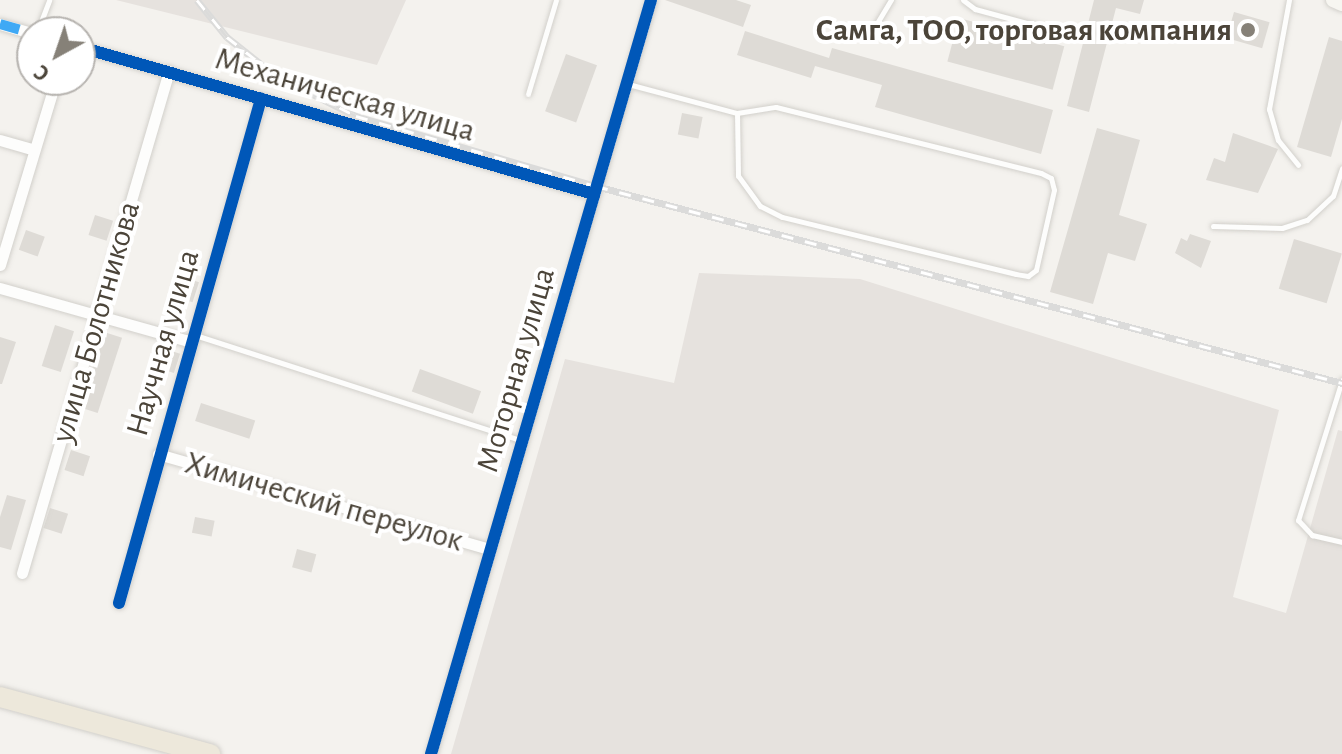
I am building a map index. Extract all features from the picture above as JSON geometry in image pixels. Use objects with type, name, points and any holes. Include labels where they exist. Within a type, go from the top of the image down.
[{"type":"highway","points":[[0,697],[210,754]]},
{"type":"street","name":"Моторная улица","points":[[431,754],[651,0]]},
{"type":"street","points":[[1333,0],[1342,4]]},
{"type":"street","name":"Механическая улица","points":[[96,51],[594,194]]},
{"type":"street","name":"улица Болотникова","points":[[22,573],[169,71]]},
{"type":"street","points":[[0,265],[51,96]]},
{"type":"street","name":"Научная улица","points":[[119,603],[158,454],[261,99]]},
{"type":"street","points":[[0,140],[34,150]]},
{"type":"street","points":[[0,288],[193,338]]},
{"type":"street","name":"Химический переулок","points":[[158,454],[490,549]]},
{"type":"lane","points":[[528,94],[556,0]]},
{"type":"lane","points":[[874,28],[891,0]]},
{"type":"lane","points":[[963,0],[975,9],[1056,31]]},
{"type":"lane","points":[[1289,0],[1269,109],[1278,140],[1298,165]]},
{"type":"lane","points":[[627,84],[737,113],[776,107],[1041,173],[1054,190],[1036,270],[1028,276],[1016,274],[782,217],[760,206],[738,176],[737,113]]},
{"type":"lane","points":[[1213,226],[1282,228],[1307,220],[1333,196],[1342,168]]},
{"type":"lane","points":[[193,338],[522,440]]},
{"type":"lane","points":[[1342,380],[1298,520],[1312,535],[1342,542]]},
{"type":"shaded area","points":[[116,0],[406,0],[377,65]]},
{"type":"shaded area","points":[[699,273],[860,279],[1279,410],[1233,597],[1286,613],[1338,430],[1342,431],[1342,754],[451,754],[565,359],[674,383]]},
{"type":"building","points":[[665,0],[736,0],[751,5],[743,27]]},
{"type":"building","points":[[1094,0],[1144,0],[1140,14],[1116,8],[1089,112],[1067,106]]},
{"type":"building","name":"Самга, ТОО, торговая компания","points":[[1234,12],[1270,22],[1262,48],[1227,38]]},
{"type":"building","points":[[959,18],[1064,46],[1053,90],[947,61]]},
{"type":"building","points":[[745,31],[829,58],[832,48],[1053,110],[1041,154],[875,107],[882,85],[815,66],[811,78],[737,55]]},
{"type":"building","points":[[1329,37],[1342,41],[1342,119],[1331,157],[1297,147]]},
{"type":"building","points":[[566,54],[597,65],[576,123],[545,111]]},
{"type":"building","points":[[682,113],[703,117],[698,139],[678,135]]},
{"type":"building","points":[[1097,128],[1140,140],[1119,215],[1147,224],[1135,261],[1108,253],[1093,304],[1050,292]]},
{"type":"building","points":[[1233,133],[1278,149],[1258,193],[1206,180],[1214,158],[1225,162]]},
{"type":"building","points":[[95,215],[113,221],[107,241],[89,235]]},
{"type":"building","points":[[26,230],[45,237],[38,257],[19,250]]},
{"type":"building","points":[[1190,234],[1211,241],[1201,268],[1175,253],[1181,238],[1187,241]]},
{"type":"building","points":[[1294,239],[1342,254],[1327,303],[1279,289]]},
{"type":"building","points":[[180,276],[199,282],[193,302],[174,296]]},
{"type":"building","points":[[55,325],[74,331],[61,372],[42,366]]},
{"type":"building","points":[[104,332],[122,338],[98,413],[80,407]]},
{"type":"building","points":[[0,337],[16,342],[2,384],[0,384]]},
{"type":"building","points":[[162,348],[180,354],[174,373],[156,367]]},
{"type":"building","points":[[420,369],[481,391],[473,414],[412,392]]},
{"type":"building","points":[[201,403],[255,421],[249,439],[195,421]]},
{"type":"building","points":[[71,450],[90,456],[84,476],[65,470]]},
{"type":"building","points":[[7,495],[26,500],[11,550],[0,547],[0,517]]},
{"type":"building","points":[[50,508],[68,514],[62,534],[44,528]]},
{"type":"building","points":[[195,517],[215,521],[212,537],[192,533]]},
{"type":"building","points":[[297,549],[316,554],[311,573],[292,567]]},
{"type":"railway","points":[[197,0],[227,37],[275,75],[356,116],[596,186],[1342,383]]},
{"type":"marked path","points":[[0,24],[16,28]]},
{"type":"cycle path","points":[[431,754],[651,0]]},
{"type":"cycle path","points":[[96,52],[594,194]]},
{"type":"cycle path","points":[[119,603],[261,99]]},
{"type":"place","name":"Самга, ТОО, торговая компания","points":[[1248,30]]}]
